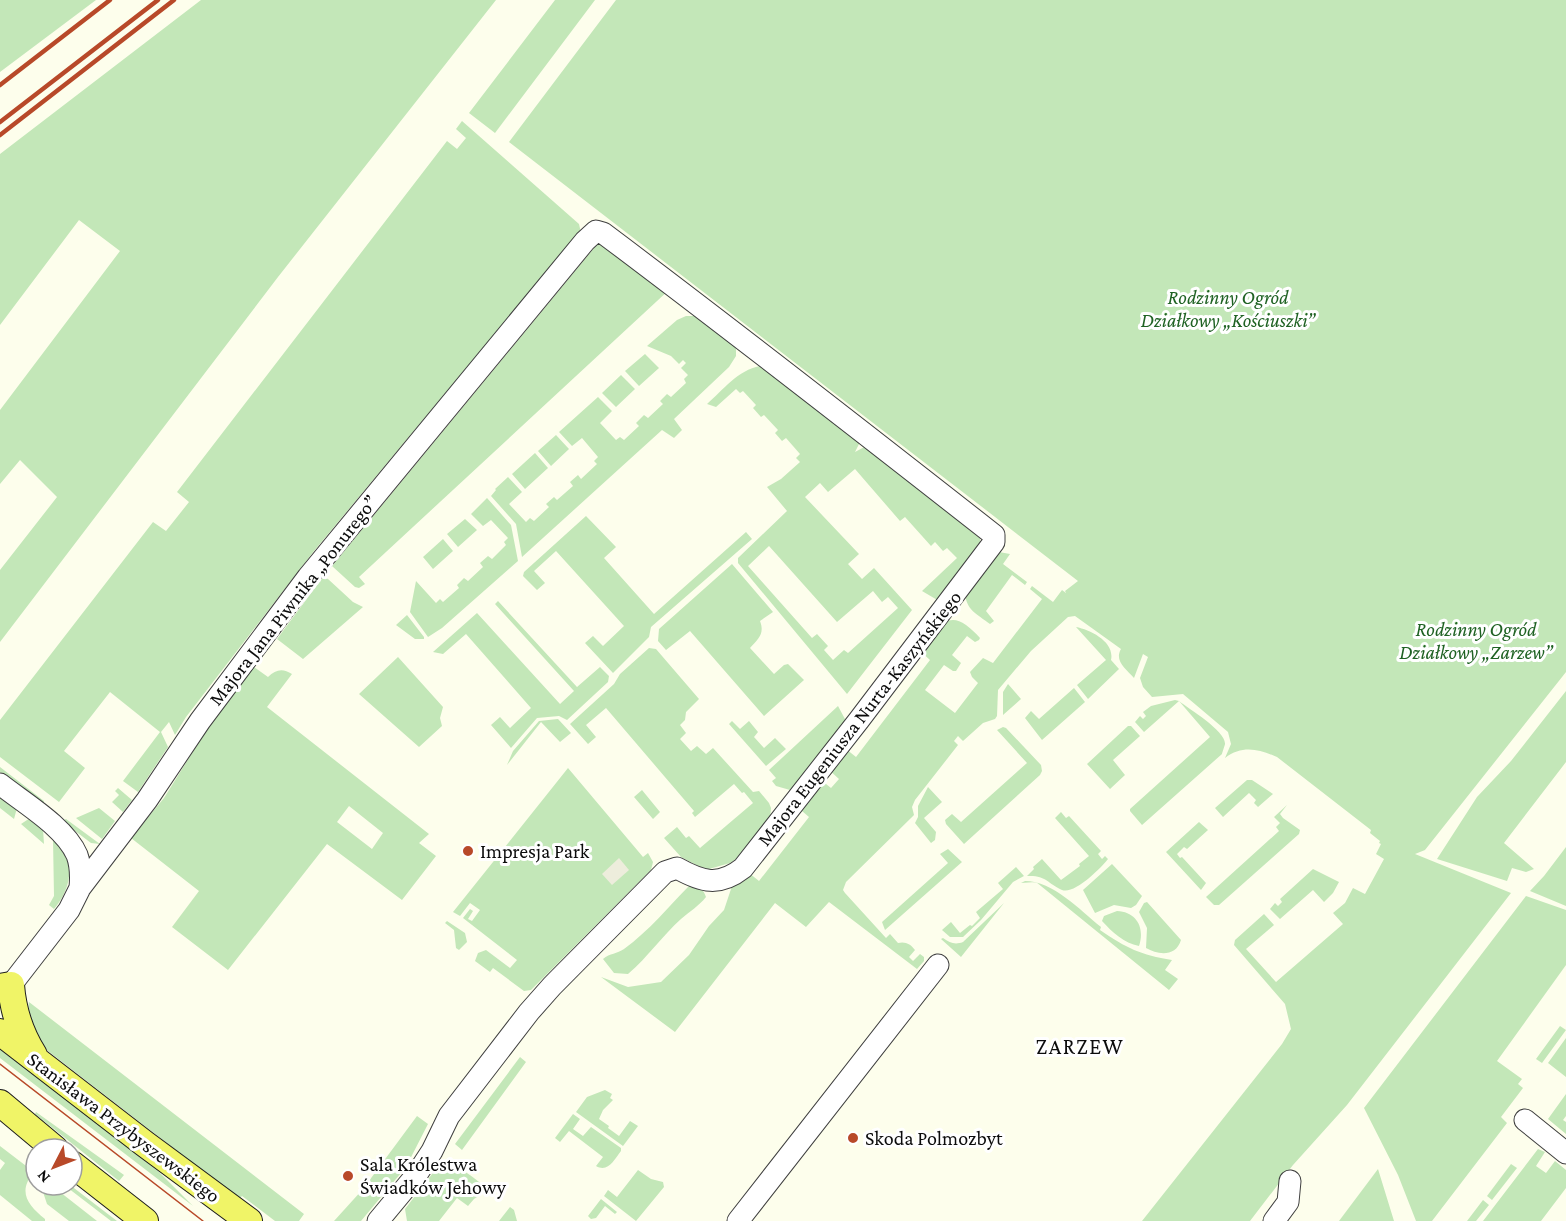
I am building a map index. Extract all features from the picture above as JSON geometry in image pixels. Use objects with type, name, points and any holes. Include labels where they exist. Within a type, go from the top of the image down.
[{"type":"main road","points":[[6,986],[14,1004],[20,1029],[38,1062]]},
{"type":"main road","name":"Stanisława Przybyszewskiego","points":[[0,1032],[136,1138],[249,1221]]},
{"type":"main road","points":[[0,1103],[41,1137]]},
{"type":"main road","points":[[84,1173],[145,1221]]},
{"type":"street","name":"Majora Jana Piwnika „Ponurego”","points":[[6,986],[69,910],[80,888],[147,800],[200,721],[313,571],[577,250],[596,231]]},
{"type":"street","name":"Majora Eugeniusza Nurta-Kaszyńskiego","points":[[378,1221],[417,1174],[432,1151],[449,1116],[529,1012],[665,872],[677,868],[692,877],[709,881],[733,876],[743,868],[859,720],[995,538],[692,299],[603,233],[596,231]]},
{"type":"street","points":[[0,784],[69,840],[77,855],[81,872],[80,888]]},
{"type":"street","points":[[738,1221],[938,965]]},
{"type":"street","points":[[1525,1120],[1566,1153]]},
{"type":"street","points":[[1274,1221],[1288,1202],[1290,1181]]},
{"type":"green space","points":[[0,0],[96,0],[0,72]]},
{"type":"green space","points":[[201,0],[496,0],[278,277],[0,642],[0,570],[57,497],[20,460],[0,484],[0,410],[120,251],[79,220],[0,325],[0,154]]},
{"type":"green space","points":[[555,0],[595,0],[495,133],[469,113]]},
{"type":"green space","name":"Rodzinny Ogród Działkowy „Kościuszki”","points":[[616,0],[1566,0],[1566,672],[1425,850],[1415,854],[1511,893],[1347,1105],[1293,1165],[1250,1221],[1142,1221],[1282,1044],[1291,1029],[1285,1004],[1234,945],[1235,940],[1264,914],[1274,925],[1246,949],[1276,982],[1343,924],[1333,913],[1345,903],[1353,888],[1365,894],[1384,859],[1376,854],[1381,844],[1370,833],[1371,830],[1277,757],[1264,752],[1244,750],[1225,758],[1231,744],[1228,732],[1183,694],[1152,697],[1143,687],[1140,678],[1148,657],[1143,654],[1134,678],[1120,661],[1121,649],[1075,616],[1068,617],[1031,651],[998,690],[995,719],[983,723],[963,741],[958,736],[954,741],[958,745],[915,800],[912,807],[914,815],[846,882],[843,890],[845,893],[886,938],[890,934],[898,943],[912,946],[915,950],[909,957],[913,961],[920,954],[924,957],[924,961],[917,969],[829,902],[806,927],[775,903],[675,1032],[601,977],[628,987],[661,982],[689,955],[709,926],[724,910],[733,883],[749,873],[759,881],[809,817],[802,811],[821,780],[831,788],[839,779],[829,770],[846,749],[856,757],[930,660],[920,651],[939,626],[951,620],[958,621],[980,638],[975,642],[967,636],[952,655],[961,663],[956,671],[944,665],[925,690],[955,713],[978,683],[970,672],[983,658],[993,663],[1042,599],[1030,589],[1032,586],[1053,602],[1062,590],[1066,593],[1065,591],[1078,581],[509,142]]},
{"type":"green space","points":[[462,121],[579,224],[581,233],[578,233],[314,551],[186,717],[175,735],[169,722],[161,732],[168,747],[138,792],[123,781],[160,732],[110,692],[64,751],[85,768],[59,802],[0,757],[0,720],[153,522],[166,531],[189,502],[177,492],[447,141],[457,149],[466,138],[456,129]]},
{"type":"green space","points":[[599,242],[670,289],[359,577],[365,584],[359,588],[355,587],[332,566]]},
{"type":"green space","points":[[686,316],[697,316],[732,341],[736,348],[736,356],[729,367],[674,419],[682,430],[674,438],[662,430],[522,557],[516,524],[491,496],[495,489],[508,477],[522,492],[509,504],[526,522],[530,518],[534,521],[549,507],[546,504],[554,497],[557,500],[573,486],[570,482],[578,475],[581,479],[597,464],[594,461],[598,457],[582,438],[572,446],[559,432],[598,397],[612,411],[600,423],[616,440],[620,437],[624,440],[639,426],[636,423],[644,415],[648,418],[663,404],[660,401],[667,394],[671,397],[686,383],[684,379],[688,375],[681,368],[686,363],[683,360],[679,364],[671,356],[647,346],[677,320]]},
{"type":"green space","points":[[645,354],[659,368],[639,386],[625,371]]},
{"type":"green space","points":[[760,366],[770,370],[860,442],[855,452],[868,445],[980,536],[980,548],[939,601],[922,591],[957,558],[947,548],[943,551],[935,542],[931,546],[905,517],[900,521],[855,469],[828,492],[820,483],[805,497],[859,554],[848,564],[862,579],[874,568],[912,610],[847,694],[738,563],[738,558],[787,511],[767,487],[781,479],[800,462],[796,458],[800,454],[786,438],[782,441],[775,433],[778,430],[764,415],[761,417],[753,408],[756,405],[743,391],[740,393],[736,389],[716,407],[707,404],[731,381],[752,368]],"holes":[[[769,546],[837,622],[873,591],[882,602],[888,597],[898,608],[848,653],[844,650],[833,660],[824,650],[828,646],[817,634],[812,638],[748,566]]]},
{"type":"green space","points":[[621,375],[635,389],[616,407],[602,393]]},
{"type":"green space","points":[[556,435],[569,449],[551,466],[538,451]]},
{"type":"green space","points":[[535,453],[548,468],[525,489],[512,474]]},
{"type":"green space","points":[[487,498],[511,525],[518,561],[442,628],[428,637],[410,612],[416,581],[436,603],[440,599],[443,602],[459,588],[457,585],[464,578],[468,581],[483,567],[480,563],[488,556],[492,559],[506,545],[504,542],[508,538],[491,520],[483,526],[471,514]]},
{"type":"green space","points":[[586,516],[616,547],[604,558],[654,614],[746,532],[752,539],[651,627],[649,637],[613,673],[585,643],[593,636],[603,646],[624,626],[556,551],[534,571],[545,583],[537,590],[523,576],[524,572]]},
{"type":"green space","points":[[465,519],[477,530],[458,547],[447,534]]},
{"type":"green space","points":[[443,539],[453,551],[433,569],[423,557]]},
{"type":"green space","points":[[999,552],[1010,554],[1003,564],[1027,582],[1025,585],[1012,575],[986,611],[994,621],[990,624],[970,608],[965,593]]},
{"type":"green space","points":[[732,564],[773,612],[760,621],[761,633],[750,648],[774,674],[788,664],[804,680],[764,716],[690,631],[666,650],[658,641],[659,629]]},
{"type":"green space","points":[[323,577],[353,602],[363,607],[303,659],[277,639]]},
{"type":"green space","points":[[498,601],[577,687],[600,667],[609,676],[608,682],[567,720],[559,716],[537,718],[511,748],[491,725],[500,717],[510,728],[531,708],[466,634],[443,654],[433,652],[477,613],[560,704],[574,691],[495,604]]},
{"type":"green space","points":[[407,615],[424,639],[415,639],[396,625]]},
{"type":"green space","points":[[1076,627],[1095,634],[1106,642],[1111,660],[1119,669],[1088,699],[1077,685],[1106,660]]},
{"type":"green space","points":[[649,648],[656,649],[699,699],[686,712],[685,720],[680,725],[686,733],[680,739],[691,751],[697,746],[706,754],[713,748],[753,792],[759,791],[771,808],[770,819],[739,857],[730,863],[709,869],[700,867],[681,857],[664,838],[677,827],[686,838],[689,836],[700,848],[753,803],[744,792],[742,793],[734,784],[695,817],[692,813],[694,811],[606,708],[586,725],[596,737],[588,744],[570,724]]},
{"type":"green space","points":[[398,657],[443,707],[440,718],[442,726],[419,747],[359,694]]},
{"type":"green space","points":[[254,667],[268,677],[280,670],[289,672],[292,674],[267,707],[429,834],[419,843],[436,856],[402,900],[327,844],[228,970],[172,927],[199,891],[131,838],[164,798],[207,729]],"holes":[[[349,806],[383,833],[372,849],[337,822]]]},
{"type":"green space","points":[[1008,684],[1021,699],[1003,715],[1003,692]]},
{"type":"green space","points":[[1074,688],[1085,702],[1042,740],[1025,718],[1031,711],[1039,719]]},
{"type":"green space","points":[[1566,691],[1566,762],[1504,843],[1534,869],[1526,872],[1512,868],[1507,881],[1437,859],[1477,797],[1511,761]]},
{"type":"green space","points":[[1179,701],[1144,732],[1135,722],[1140,716],[1143,719],[1146,716],[1143,712],[1151,706]]},
{"type":"green space","points":[[1179,701],[1214,727],[1224,739],[1225,746],[1222,754],[1142,825],[1130,809],[1210,737]]},
{"type":"green space","points":[[838,706],[846,721],[798,785],[790,790],[776,786],[772,781],[776,778],[769,770]]},
{"type":"green space","points":[[558,719],[571,733],[560,742],[541,722],[507,765],[513,751],[539,721]]},
{"type":"green space","points":[[732,721],[740,729],[749,721],[758,732],[754,737],[764,748],[775,738],[786,749],[766,766],[729,724]]},
{"type":"green space","points":[[1128,726],[1131,726],[1140,736],[1113,760],[1125,775],[1110,789],[1087,764]]},
{"type":"green space","points":[[1003,727],[1041,765],[1042,771],[964,844],[945,820],[952,814],[961,822],[1027,763],[997,730]]},
{"type":"green space","points":[[0,767],[44,801],[44,805],[0,772]]},
{"type":"green space","points":[[568,768],[643,857],[648,853],[653,862],[651,870],[531,990],[524,991],[493,968],[490,972],[475,961],[478,953],[486,950],[510,968],[517,960],[463,918],[470,909],[473,911],[468,919],[472,921],[480,910],[470,903],[460,916],[453,912]]},
{"type":"green space","points":[[1247,780],[1252,780],[1273,794],[1258,807],[1254,803],[1256,800],[1249,793],[1223,817],[1215,808]]},
{"type":"green space","points":[[928,787],[942,802],[924,818],[936,832],[935,840],[931,843],[915,823],[918,817],[918,806]]},
{"type":"green space","points":[[118,788],[132,800],[123,812],[112,802],[119,795],[115,791]]},
{"type":"green space","points":[[642,790],[660,812],[653,819],[634,797]]},
{"type":"green space","points":[[0,795],[17,808],[14,819],[0,808]]},
{"type":"green space","points":[[1287,805],[1280,814],[1300,830],[1299,834],[1219,905],[1214,905],[1206,897],[1279,831],[1276,827],[1280,823],[1274,817]]},
{"type":"green space","points":[[99,808],[115,821],[102,839],[76,818]]},
{"type":"green space","points":[[1061,812],[1066,818],[1069,816],[1101,851],[1098,854],[1102,859],[1105,856],[1108,859],[1087,880],[1067,890],[1062,890],[1042,878],[1027,876],[1042,859],[1061,880],[1089,856],[1055,818]]},
{"type":"green space","points":[[30,818],[43,829],[44,844],[21,824]]},
{"type":"green space","points":[[66,819],[100,844],[91,843],[62,821]]},
{"type":"green space","points":[[1199,822],[1208,830],[1187,849],[1184,847],[1177,854],[1206,883],[1201,890],[1166,852]]},
{"type":"green space","points":[[53,839],[61,847],[69,864],[65,892],[54,909],[49,905],[54,896]]},
{"type":"green space","points":[[1566,847],[1566,906],[1530,891]]},
{"type":"green space","points":[[948,849],[962,862],[885,930],[882,922],[948,863],[940,854]]},
{"type":"green space","points":[[1112,864],[1142,896],[1131,908],[1114,905],[1095,913],[1083,890]]},
{"type":"green space","points":[[1016,867],[1024,876],[1013,882],[981,920],[963,937],[950,937],[942,930],[951,922],[960,933],[970,925],[972,926],[980,918],[976,912],[1003,889],[998,883]]},
{"type":"green space","points":[[1313,869],[1339,882],[1333,893],[1324,902],[1313,890],[1280,919],[1270,909],[1275,903],[1278,906],[1282,902],[1280,899]]},
{"type":"green space","points":[[1037,883],[1066,898],[1101,927],[1100,930],[1118,942],[1151,956],[1172,960],[1165,970],[1178,979],[1169,990]]},
{"type":"green space","points":[[690,885],[700,888],[706,897],[681,919],[628,974],[614,973],[603,959],[621,951],[633,942]]},
{"type":"green space","points":[[1526,896],[1566,910],[1566,965],[1497,1061],[1522,1079],[1518,1084],[1523,1088],[1501,1117],[1507,1123],[1432,1221],[1416,1221],[1398,1175],[1364,1108]]},
{"type":"green space","points":[[1147,902],[1181,940],[1179,946],[1171,952],[1161,953],[1146,948],[1147,928],[1139,912]]},
{"type":"green space","points":[[1004,903],[961,957],[941,939],[955,943],[963,942]]},
{"type":"green space","points":[[1117,911],[1130,914],[1138,922],[1141,933],[1139,946],[1119,936],[1102,921],[1104,916]]},
{"type":"green space","points":[[447,921],[465,933],[467,942],[459,950],[456,948],[454,930],[445,923]]},
{"type":"green space","points":[[29,1002],[304,1214],[299,1221],[275,1221],[242,1196],[239,1199],[48,1051],[33,1028],[29,1015]]},
{"type":"green space","points":[[1560,1026],[1566,1030],[1542,1063],[1536,1059]]},
{"type":"green space","points":[[1566,1038],[1566,1077],[1548,1063]]},
{"type":"green space","points":[[0,1049],[158,1171],[193,1206],[0,1058]]},
{"type":"green space","points":[[520,1057],[526,1062],[462,1150],[455,1144]]},
{"type":"green space","points":[[605,1090],[612,1094],[610,1098],[613,1100],[603,1110],[599,1119],[619,1136],[630,1121],[638,1126],[623,1146],[576,1112],[587,1097]]},
{"type":"green space","points":[[1566,1094],[1566,1116],[1563,1120],[1566,1122],[1566,1134],[1548,1119]]},
{"type":"green space","points":[[36,1112],[71,1137],[64,1137],[35,1114]]},
{"type":"green space","points":[[573,1114],[580,1119],[573,1129],[583,1136],[591,1127],[621,1148],[616,1158],[607,1167],[596,1166],[603,1157],[569,1131],[560,1142],[555,1138]]},
{"type":"green space","points":[[417,1116],[428,1124],[406,1167],[361,1221],[334,1221],[363,1189]]},
{"type":"green space","points":[[0,1146],[24,1164],[24,1197],[27,1197],[45,1221],[32,1221],[0,1195],[0,1170],[5,1163],[0,1159]]},
{"type":"green space","points":[[84,1146],[124,1175],[119,1181],[84,1153]]},
{"type":"green space","points":[[1538,1149],[1545,1152],[1536,1166],[1546,1173],[1555,1161],[1566,1170],[1566,1188],[1541,1221],[1483,1221]]},
{"type":"green space","points":[[1511,1164],[1517,1168],[1492,1200],[1487,1196]]},
{"type":"green space","points":[[439,1165],[452,1166],[464,1171],[485,1187],[486,1191],[468,1206],[457,1198],[439,1221],[407,1221],[405,1209]]},
{"type":"green space","points":[[1378,1169],[1394,1221],[1339,1221]]},
{"type":"green space","points":[[638,1170],[651,1179],[663,1182],[664,1187],[636,1221],[604,1196],[608,1190],[617,1197]]},
{"type":"green space","points":[[84,1196],[117,1221],[111,1221],[80,1197]]},
{"type":"green space","points":[[45,1197],[66,1197],[97,1221],[69,1221],[47,1204]]},
{"type":"green space","points":[[601,1199],[617,1212],[615,1214],[605,1206],[596,1218],[591,1219],[588,1216]]},
{"type":"green space","points":[[1483,1200],[1489,1205],[1476,1221],[1467,1221]]},
{"type":"green space","points":[[510,1207],[514,1210],[517,1221],[499,1221]]},
{"type":"shaded area","points":[[619,858],[629,870],[612,885],[602,874]]},
{"type":"tram line","points":[[0,1064],[203,1221]]},
{"type":"railway","points":[[0,85],[110,0]]},
{"type":"railway","points":[[0,122],[158,0]]},
{"type":"railway","points":[[0,135],[174,0]]},
{"type":"place","name":"Impresja Park","points":[[468,851]]},
{"type":"place","name":"Skoda Polmozbyt","points":[[853,1138]]},
{"type":"place","name":"Sala Królestwa Świadków Jehowy","points":[[348,1176]]},
{"type":"district","name":"ZARZEW","points":[[1080,1046]]},
{"type":"park label","name":"Rodzinny Ogród Działkowy „Zarzew”","points":[[1476,640]]}]
